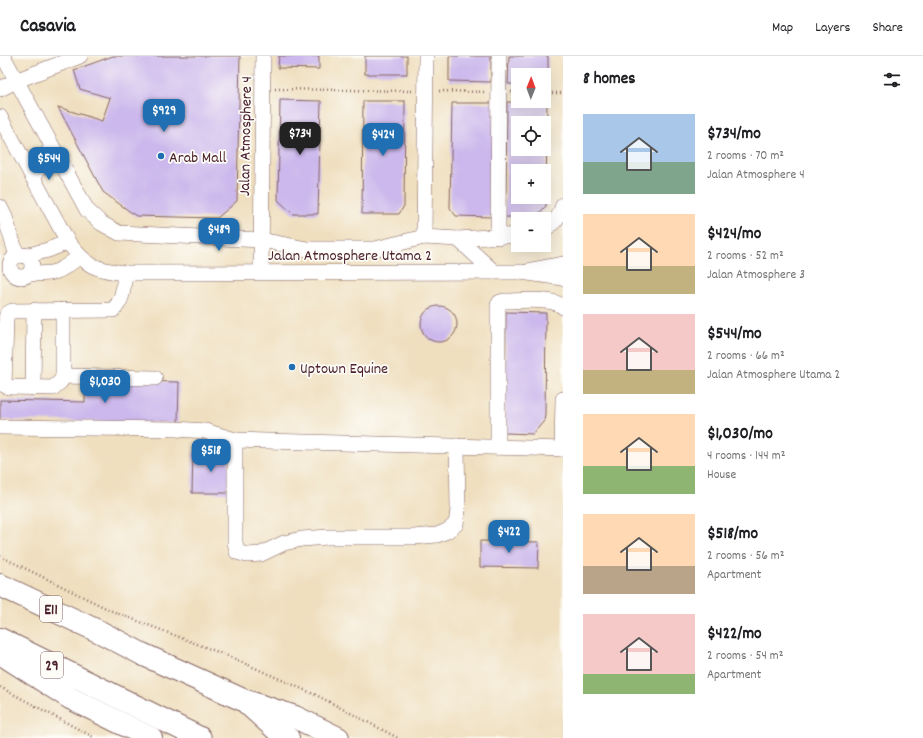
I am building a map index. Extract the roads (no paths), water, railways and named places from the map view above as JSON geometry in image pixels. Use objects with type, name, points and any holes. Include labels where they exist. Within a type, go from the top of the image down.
[{"type":"highway","name":"E11","points":[[0,585],[102,633],[142,654],[242,700]]},
{"type":"highway","name":"29","points":[[0,639],[200,738]]},
{"type":"highway","points":[[0,654],[70,698],[151,738]]},
{"type":"highway","points":[[242,700],[288,738]]},
{"type":"highway","points":[[242,700],[295,717],[338,738]]},
{"type":"street","points":[[3,56],[18,80],[87,210],[100,223],[119,233],[261,240],[307,249],[375,249],[424,237],[458,239],[511,236]]},
{"type":"street","points":[[0,89],[18,80],[80,56]]},
{"type":"street","name":"Jalan Atmosphere 4","points":[[261,272],[263,56]]},
{"type":"street","points":[[424,237],[426,56]]},
{"type":"street","points":[[498,237],[499,56]]},
{"type":"street","name":"Jalan Atmosphere Utama 2","points":[[0,117],[68,242],[79,257],[93,267],[108,272],[521,272]]},
{"type":"street","points":[[33,178],[52,146]]},
{"type":"street","points":[[551,224],[560,215],[563,205]]},
{"type":"street","points":[[0,208],[21,256],[30,260],[32,264],[31,271],[23,278],[6,276],[12,260],[21,256],[48,250],[68,242]]},
{"type":"street","points":[[458,239],[494,272]]},
{"type":"street","points":[[29,274],[49,274],[62,270],[79,257]]},
{"type":"street","points":[[521,272],[563,264]]},
{"type":"street","points":[[521,272],[563,278]]},
{"type":"street","points":[[63,310],[63,376],[58,385],[53,388],[33,388],[8,387],[4,385],[7,314],[12,311],[34,310],[63,310],[112,310],[119,304],[122,296],[125,273]]},
{"type":"street","points":[[498,447],[498,305],[500,302],[504,301],[550,301],[561,305]]},
{"type":"street","points":[[33,388],[34,310]]},
{"type":"street","points":[[63,376],[155,378]]},
{"type":"street","points":[[0,427],[176,429],[205,432],[235,440],[563,449],[563,399]]},
{"type":"street","points":[[235,440],[235,542],[237,552],[246,555],[261,554],[284,543],[302,539],[328,537],[414,537],[436,535],[447,530],[456,524],[458,510],[457,446]]},
{"type":"place","name":"Arab Mall","points":[[161,156]]},
{"type":"place","name":"Uptown Equine","points":[[292,367]]}]
